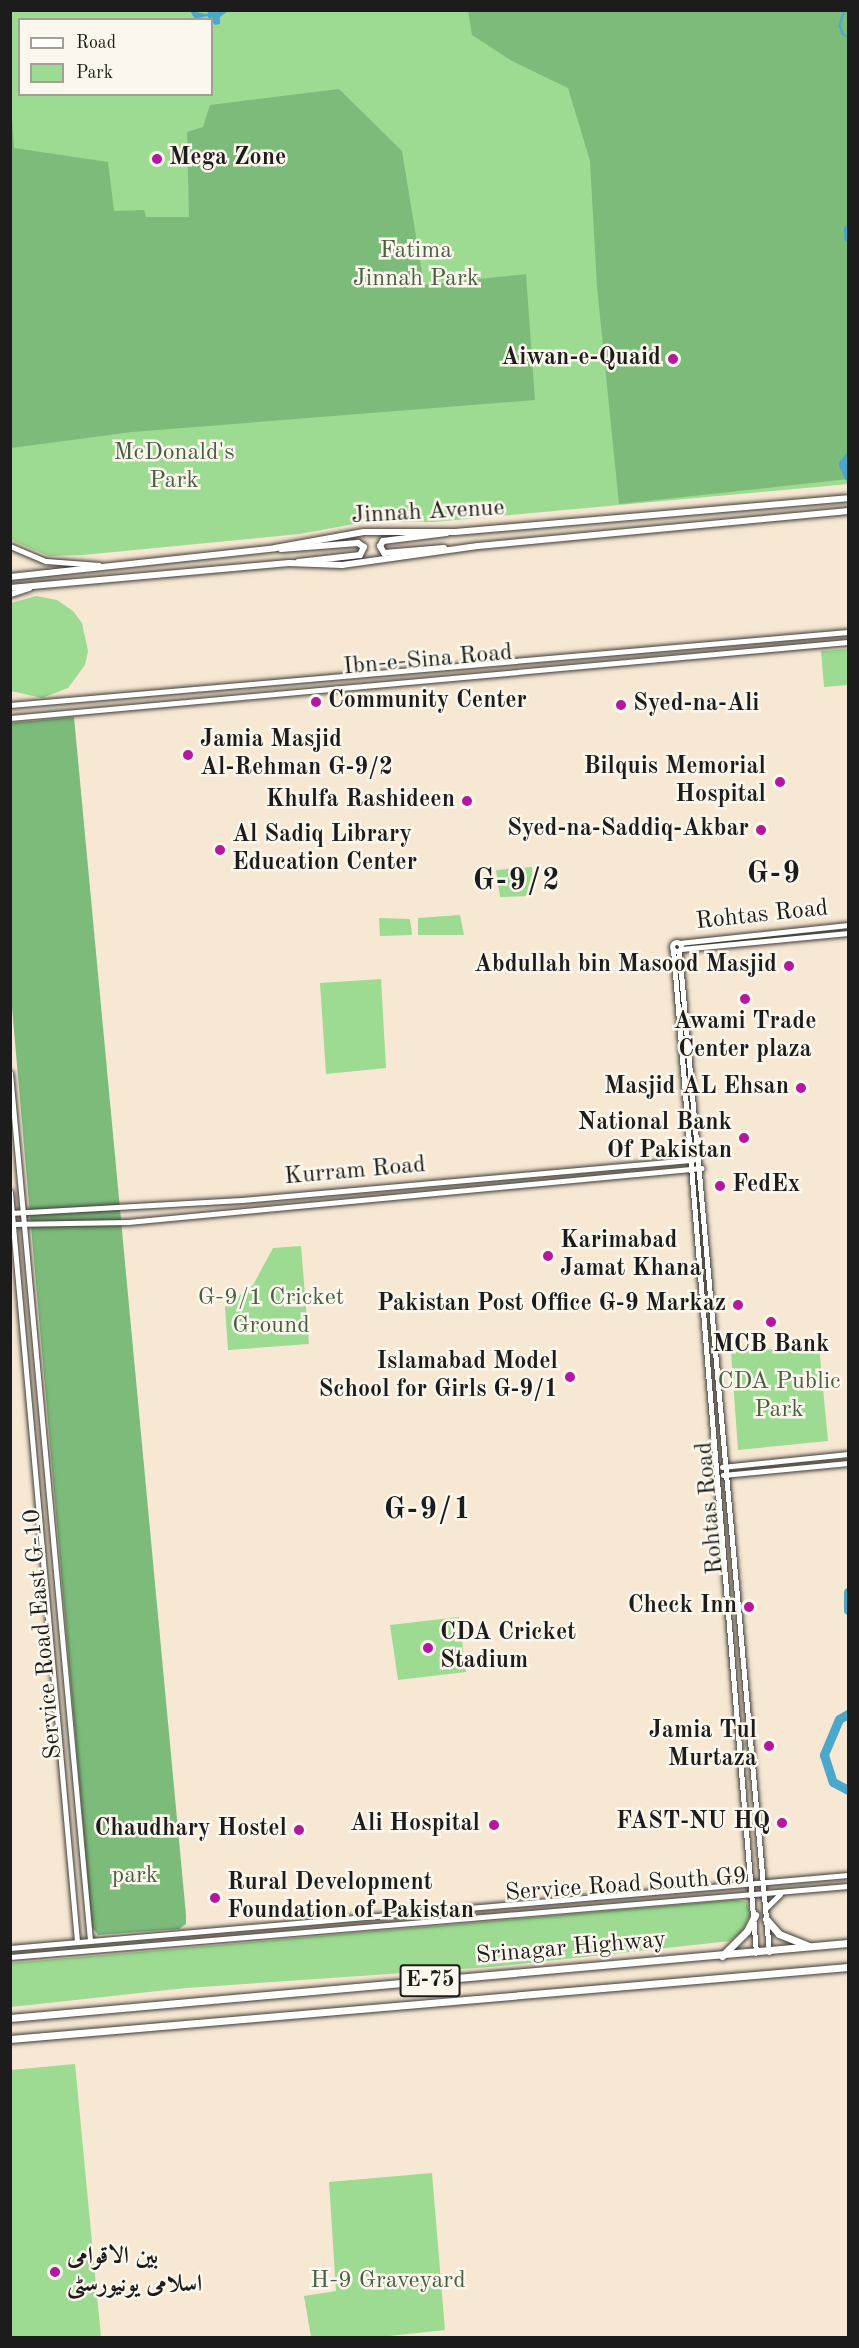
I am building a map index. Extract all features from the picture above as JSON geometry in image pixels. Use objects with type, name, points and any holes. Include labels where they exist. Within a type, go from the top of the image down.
[{"type":"highway","points":[[722,1956],[747,1931],[755,1915]]},
{"type":"highway","points":[[766,1919],[779,1934],[810,1947]]},
{"type":"highway","name":"Srinagar Highway","points":[[10,2018],[769,1952],[849,1943]]},
{"type":"highway","name":"Srinagar Highway","points":[[10,2039],[849,1967]]},
{"type":"main road","name":"Jinnah Avenue","points":[[10,577],[99,564],[275,548],[364,532],[455,532],[849,498]]},
{"type":"main road","name":"Jinnah Avenue","points":[[10,588],[289,563],[342,565],[450,549],[849,511]]},
{"type":"main road","points":[[450,549],[384,553],[380,546],[383,541],[455,532]]},
{"type":"main road","points":[[275,548],[358,543],[364,547],[360,555],[289,563]]},
{"type":"main road","points":[[10,546],[46,561],[99,564]]},
{"type":"main road","points":[[10,594],[48,583]]},
{"type":"main road","name":"Ibn-e-Sina Road","points":[[10,705],[849,632]]},
{"type":"main road","name":"Ibn-e-Sina Road","points":[[10,718],[849,642]]},
{"type":"main road","name":"Rohtas Road","points":[[678,948],[849,925]]},
{"type":"main road","name":"Rohtas Road","points":[[678,948],[849,933]]},
{"type":"main road","name":"Rohtas Road","points":[[678,948],[701,1158],[725,1467],[769,1952]]},
{"type":"main road","name":"Rohtas Road","points":[[678,948],[702,1301],[748,1825],[756,1953]]},
{"type":"main road","name":"Service Road East G-10","points":[[10,1073],[90,1940]]},
{"type":"main road","name":"Kurram Road","points":[[11,1213],[230,1201],[701,1158]]},
{"type":"main road","name":"Kurram Road","points":[[12,1224],[128,1222],[701,1168]]},
{"type":"main road","name":"Service Road East G-10","points":[[10,1192],[77,1941]]},
{"type":"main road","points":[[702,1301],[711,1300]]},
{"type":"main road","points":[[717,1468],[849,1454]]},
{"type":"main road","points":[[718,1476],[849,1463]]},
{"type":"main road","points":[[45,1585],[57,1584]]},
{"type":"main road","points":[[748,1825],[757,1826]]},
{"type":"main road","name":"Service Road South G9","points":[[10,1948],[849,1875]]},
{"type":"main road","name":"Service Road South G9","points":[[10,1957],[849,1886]]},
{"type":"main road","points":[[765,1909],[774,1897],[787,1891]]},
{"type":"main road","points":[[451,1908],[453,1918]]},
{"type":"green space","name":"Fatima Jinnah Park","points":[[10,11],[848,11],[848,484],[434,522],[365,522],[299,534],[83,555],[49,556],[11,540]]},
{"type":"green space","points":[[468,11],[848,11],[848,479],[619,504],[597,287],[590,161],[568,88],[512,61],[472,35]]},
{"type":"green space","points":[[10,87],[14,148],[108,162],[114,211],[144,210],[146,217],[189,217],[187,132],[203,127],[210,105],[339,89],[402,151],[424,285],[526,274],[535,400],[132,432],[11,448]]},
{"type":"green space","points":[[36,596],[57,600],[73,611],[82,623],[88,651],[85,665],[68,688],[42,698],[11,691],[11,603]]},
{"type":"green space","points":[[848,649],[848,685],[824,687],[821,651]]},
{"type":"green space","name":"park","points":[[74,717],[186,1915],[186,1924],[179,1929],[98,1935],[92,1927],[11,996],[10,723]]},
{"type":"green space","points":[[532,867],[533,896],[500,897],[496,870]]},
{"type":"green space","points":[[460,915],[464,935],[418,935],[418,918]]},
{"type":"green space","points":[[379,918],[410,919],[412,935],[380,936]]},
{"type":"green space","points":[[381,979],[386,1068],[326,1074],[320,983]]},
{"type":"green space","name":"G-9/1 Cricket Ground","points":[[301,1246],[309,1344],[228,1350],[225,1307],[253,1285],[273,1248]]},
{"type":"green space","name":"CDA Public Park","points":[[819,1346],[828,1441],[738,1450],[731,1352]]},
{"type":"green space","name":"CDA Cricket Stadium","points":[[459,1617],[466,1672],[398,1680],[390,1625]]},
{"type":"green space","points":[[735,1900],[747,1902],[750,1915],[741,1933],[730,1941],[491,1967],[186,1988],[11,2007],[11,1963]]},
{"type":"green space","points":[[75,2064],[101,2337],[11,2337],[11,2070]]},
{"type":"green space","name":"H-9 Graveyard","points":[[432,2173],[445,2330],[380,2337],[311,2337],[304,2296],[336,2291],[329,2182]]},
{"type":"water","points":[[190,11],[207,14],[209,11],[228,11],[220,17],[220,24],[215,25],[213,18],[207,16],[194,18]]},
{"type":"waterway","points":[[845,10],[840,26],[843,34],[848,37]]},
{"type":"waterway","points":[[848,229],[848,237]]},
{"type":"waterway","points":[[848,457],[843,464],[848,476]]},
{"type":"waterway","points":[[848,1592],[848,1610]]},
{"type":"waterway","points":[[848,1714],[839,1719],[824,1755],[833,1782],[848,1790]]},
{"type":"place","name":"Mega Zone","points":[[157,159]]},
{"type":"place","name":"Aiwan-e-Quaid","points":[[673,359]]},
{"type":"place","name":"Community Center","points":[[316,702]]},
{"type":"place","name":"Syed-na-Ali","points":[[621,705]]},
{"type":"place","name":"Jamia Masjid Al-Rehman G-9/2","points":[[188,755]]},
{"type":"place","name":"Bilquis Memorial Hospital","points":[[780,782]]},
{"type":"place","name":"Khulfa Rashideen","points":[[467,801]]},
{"type":"place","name":"Syed-na-Saddiq-Akbar","points":[[761,830]]},
{"type":"place","name":"Al Sadiq Library Education Center","points":[[220,850]]},
{"type":"place","name":"Abdullah bin Masood Masjid","points":[[789,966]]},
{"type":"place","name":"Awami Trade Center plaza","points":[[745,999]]},
{"type":"place","name":"Masjid AL Ehsan","points":[[801,1088]]},
{"type":"place","name":"National Bank Of Pakistan","points":[[744,1138]]},
{"type":"place","name":"FedEx","points":[[720,1186]]},
{"type":"place","name":"Karimabad Jamat Khana","points":[[548,1256]]},
{"type":"place","name":"Pakistan Post Office G-9 Markaz","points":[[738,1305]]},
{"type":"place","name":"MCB Bank","points":[[771,1322]]},
{"type":"place","name":"Islamabad Model School for Girls G-9/1","points":[[570,1377]]},
{"type":"place","name":"Check Inn","points":[[749,1607]]},
{"type":"place","name":"CDA Cricket Stadium","points":[[428,1648]]},
{"type":"place","name":"Jamia Tul Murtaza","points":[[769,1746]]},
{"type":"place","name":"FAST-NU HQ","points":[[782,1823]]},
{"type":"place","name":"Ali Hospital","points":[[494,1825]]},
{"type":"place","name":"Chaudhary Hostel","points":[[299,1830]]},
{"type":"place","name":"Rural Development Foundation of Pakistan","points":[[215,1898]]},
{"type":"place","name":"بین الاقوامی اسلامی یونیورسٹی","points":[[55,2272]]},
{"type":"district","name":"G-9","points":[[774,874]]},
{"type":"district","name":"G-9/2","points":[[517,881]]},
{"type":"district","name":"G-9/1","points":[[428,1510]]},
{"type":"park label","name":"McDonald's Park","points":[[174,468]]}]
